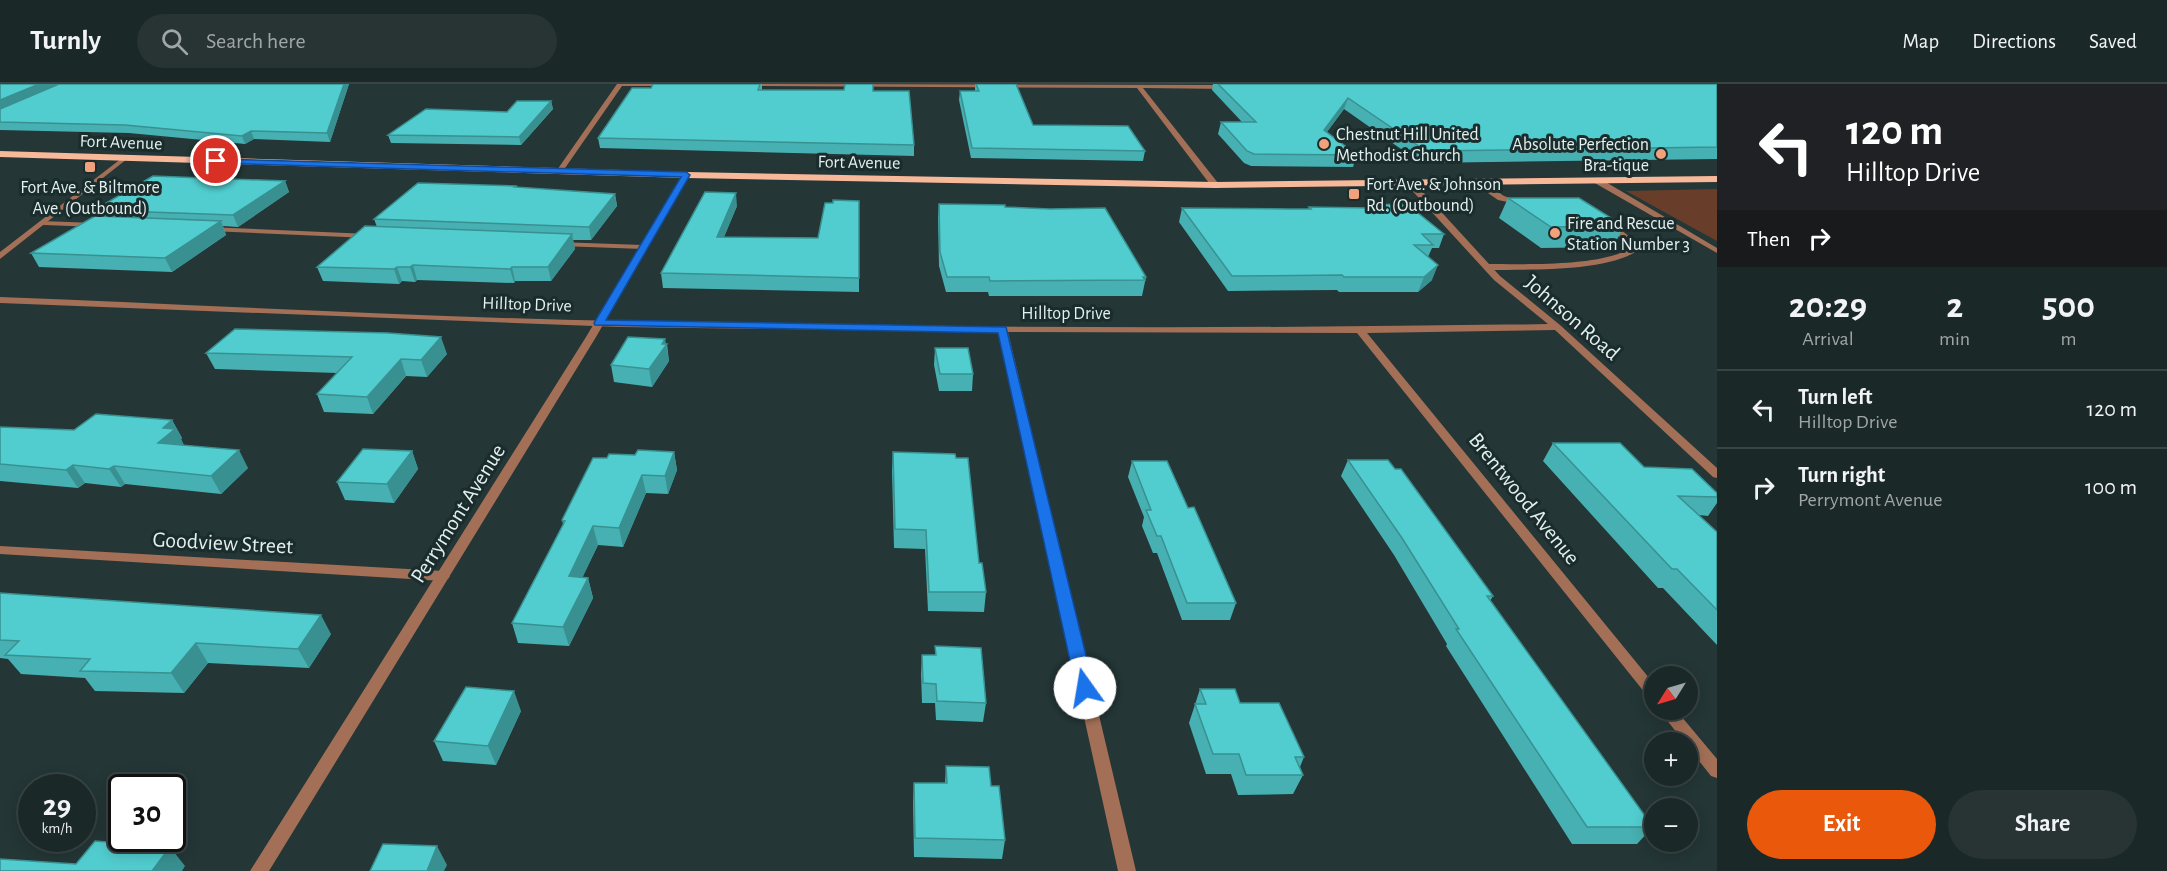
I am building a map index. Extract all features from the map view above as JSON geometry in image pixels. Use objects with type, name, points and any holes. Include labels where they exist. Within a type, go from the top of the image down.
[{"type":"main road","name":"Fort Avenue","points":[[0,154],[686,175],[1215,185],[1717,179]]},
{"type":"street","points":[[561,170],[620,84],[679,84]]},
{"type":"street","points":[[737,84],[1238,87]]},
{"type":"street","points":[[1138,85],[1215,185]]},
{"type":"street","points":[[0,256],[124,159]]},
{"type":"street","name":"Perrymont Avenue","points":[[259,871],[599,323],[686,175]]},
{"type":"street","points":[[1596,180],[1717,250]]},
{"type":"street","points":[[1478,182],[1507,200],[1529,204]]},
{"type":"street","name":"Johnson Road","points":[[1410,183],[1497,278],[1557,327],[1717,474]]},
{"type":"street","points":[[1488,267],[1587,262],[1624,257],[1634,252],[1637,247],[1599,218]]},
{"type":"street","points":[[44,223],[109,225]]},
{"type":"street","points":[[204,229],[383,237]]},
{"type":"street","points":[[550,243],[643,247]]},
{"type":"street","name":"Hilltop Drive","points":[[0,300],[599,323],[1003,329],[1360,330],[1557,327]]},
{"type":"street","points":[[1003,329],[1127,871]]},
{"type":"street","name":"Brentwood Avenue","points":[[1360,330],[1644,682]]},
{"type":"street","name":"Goodview Street","points":[[0,550],[443,576]]},
{"type":"street","points":[[1675,720],[1717,771]]},
{"type":"shaded area","points":[[1717,189],[1717,241],[1626,191]]},
{"type":"building","points":[[0,84],[39,84],[0,100]]},
{"type":"building","points":[[59,84],[344,84],[327,133],[251,131],[242,136],[125,125],[0,122],[0,109]]},
{"type":"building","points":[[653,84],[760,84],[758,90],[844,90],[845,84],[873,84],[873,91],[909,91],[914,145],[598,138],[632,88],[651,88]]},
{"type":"building","points":[[976,84],[1016,84],[1033,125],[1128,126],[1145,151],[972,148],[960,91],[979,91]]},
{"type":"building","points":[[1218,84],[1717,84],[1717,147],[1426,151],[1348,98],[1324,130],[1357,155],[1254,154],[1247,151],[1221,122],[1256,122]]},
{"type":"building","points":[[517,101],[551,101],[519,137],[388,135],[426,109],[507,112]]},
{"type":"building","points":[[153,176],[285,181],[233,215],[94,210]]},
{"type":"building","points":[[418,183],[517,186],[515,187],[615,194],[589,227],[374,219]]},
{"type":"building","points":[[705,192],[736,193],[717,237],[818,238],[825,203],[833,203],[833,200],[859,201],[859,278],[661,273]]},
{"type":"building","points":[[1508,198],[1579,198],[1624,226],[1551,227]]},
{"type":"building","points":[[939,204],[1005,205],[1005,207],[1050,209],[1105,208],[1146,277],[1143,277],[1145,280],[990,281],[989,277],[947,277],[940,252]]},
{"type":"building","points":[[1407,204],[1444,234],[1422,234],[1433,245],[1414,245],[1438,265],[1424,277],[1232,276],[1182,208],[1370,208],[1367,205]]},
{"type":"building","points":[[95,216],[221,221],[165,258],[31,253]]},
{"type":"building","points":[[365,226],[572,234],[548,267],[512,267],[510,269],[413,265],[394,269],[317,267]]},
{"type":"building","points":[[235,329],[388,333],[441,337],[421,360],[401,359],[367,397],[317,394],[352,357],[206,353]]},
{"type":"building","points":[[628,337],[665,339],[662,344],[667,344],[649,369],[611,365]]},
{"type":"building","points":[[935,348],[968,348],[973,374],[940,374]]},
{"type":"building","points":[[96,414],[172,420],[163,428],[175,429],[158,443],[239,450],[211,476],[114,466],[109,469],[73,465],[66,470],[0,464],[0,427],[74,430]]},
{"type":"building","points":[[1553,443],[1620,443],[1644,467],[1692,469],[1717,493],[1717,497],[1678,496],[1717,532],[1717,610],[1677,569],[1672,569]]},
{"type":"building","points":[[363,449],[412,451],[387,484],[337,482]]},
{"type":"building","points":[[638,450],[674,452],[665,476],[642,475],[619,528],[593,526],[569,576],[588,578],[563,627],[512,623],[565,521],[562,520],[593,458],[607,458],[609,454],[635,455]]},
{"type":"building","points":[[893,452],[955,454],[956,458],[968,458],[979,563],[982,563],[986,592],[929,592],[926,530],[895,529]]},
{"type":"building","points":[[1348,460],[1388,460],[1395,469],[1401,469],[1493,596],[1487,596],[1644,814],[1644,827],[1587,827],[1456,629],[1459,629],[1402,538]]},
{"type":"building","points":[[1132,461],[1167,461],[1188,508],[1194,507],[1236,603],[1187,603],[1161,536],[1157,536],[1146,510],[1151,510]]},
{"type":"building","points":[[0,593],[321,615],[298,649],[196,643],[171,673],[80,671],[90,659],[5,655],[19,641],[0,640]]},
{"type":"building","points":[[935,646],[981,648],[986,703],[937,701],[936,684],[923,683],[922,655],[936,655]]},
{"type":"building","points":[[466,687],[514,691],[488,746],[434,741]]},
{"type":"building","points":[[1200,689],[1235,689],[1240,703],[1279,703],[1304,757],[1295,757],[1303,775],[1246,775],[1239,754],[1213,754],[1195,704],[1206,704]]},
{"type":"building","points":[[946,766],[989,767],[991,786],[999,786],[1005,840],[915,838],[914,783],[947,783]]},
{"type":"building","points":[[96,841],[108,842],[108,852],[166,852],[152,871],[0,871],[0,859],[76,864],[86,852],[96,852]]},
{"type":"building","points":[[383,844],[437,846],[427,871],[370,871]]},
{"type":"place","name":"Chestnut Hill United Methodist Church","points":[[1324,144]]},
{"type":"place","name":"Absolute Perfection Bra-tique","points":[[1661,154]]},
{"type":"place","name":"Fort Ave. & Biltmore Ave. (Outbound)","points":[[90,167]]},
{"type":"place","name":"Fort Ave. & Johnson Rd. (Outbound)","points":[[1354,194]]},
{"type":"place","name":"Fire and Rescue Station Number 3","points":[[1555,233]]},
{"type":"route","points":[[216,161],[686,175],[599,323],[1003,329],[1085,688]]}]
